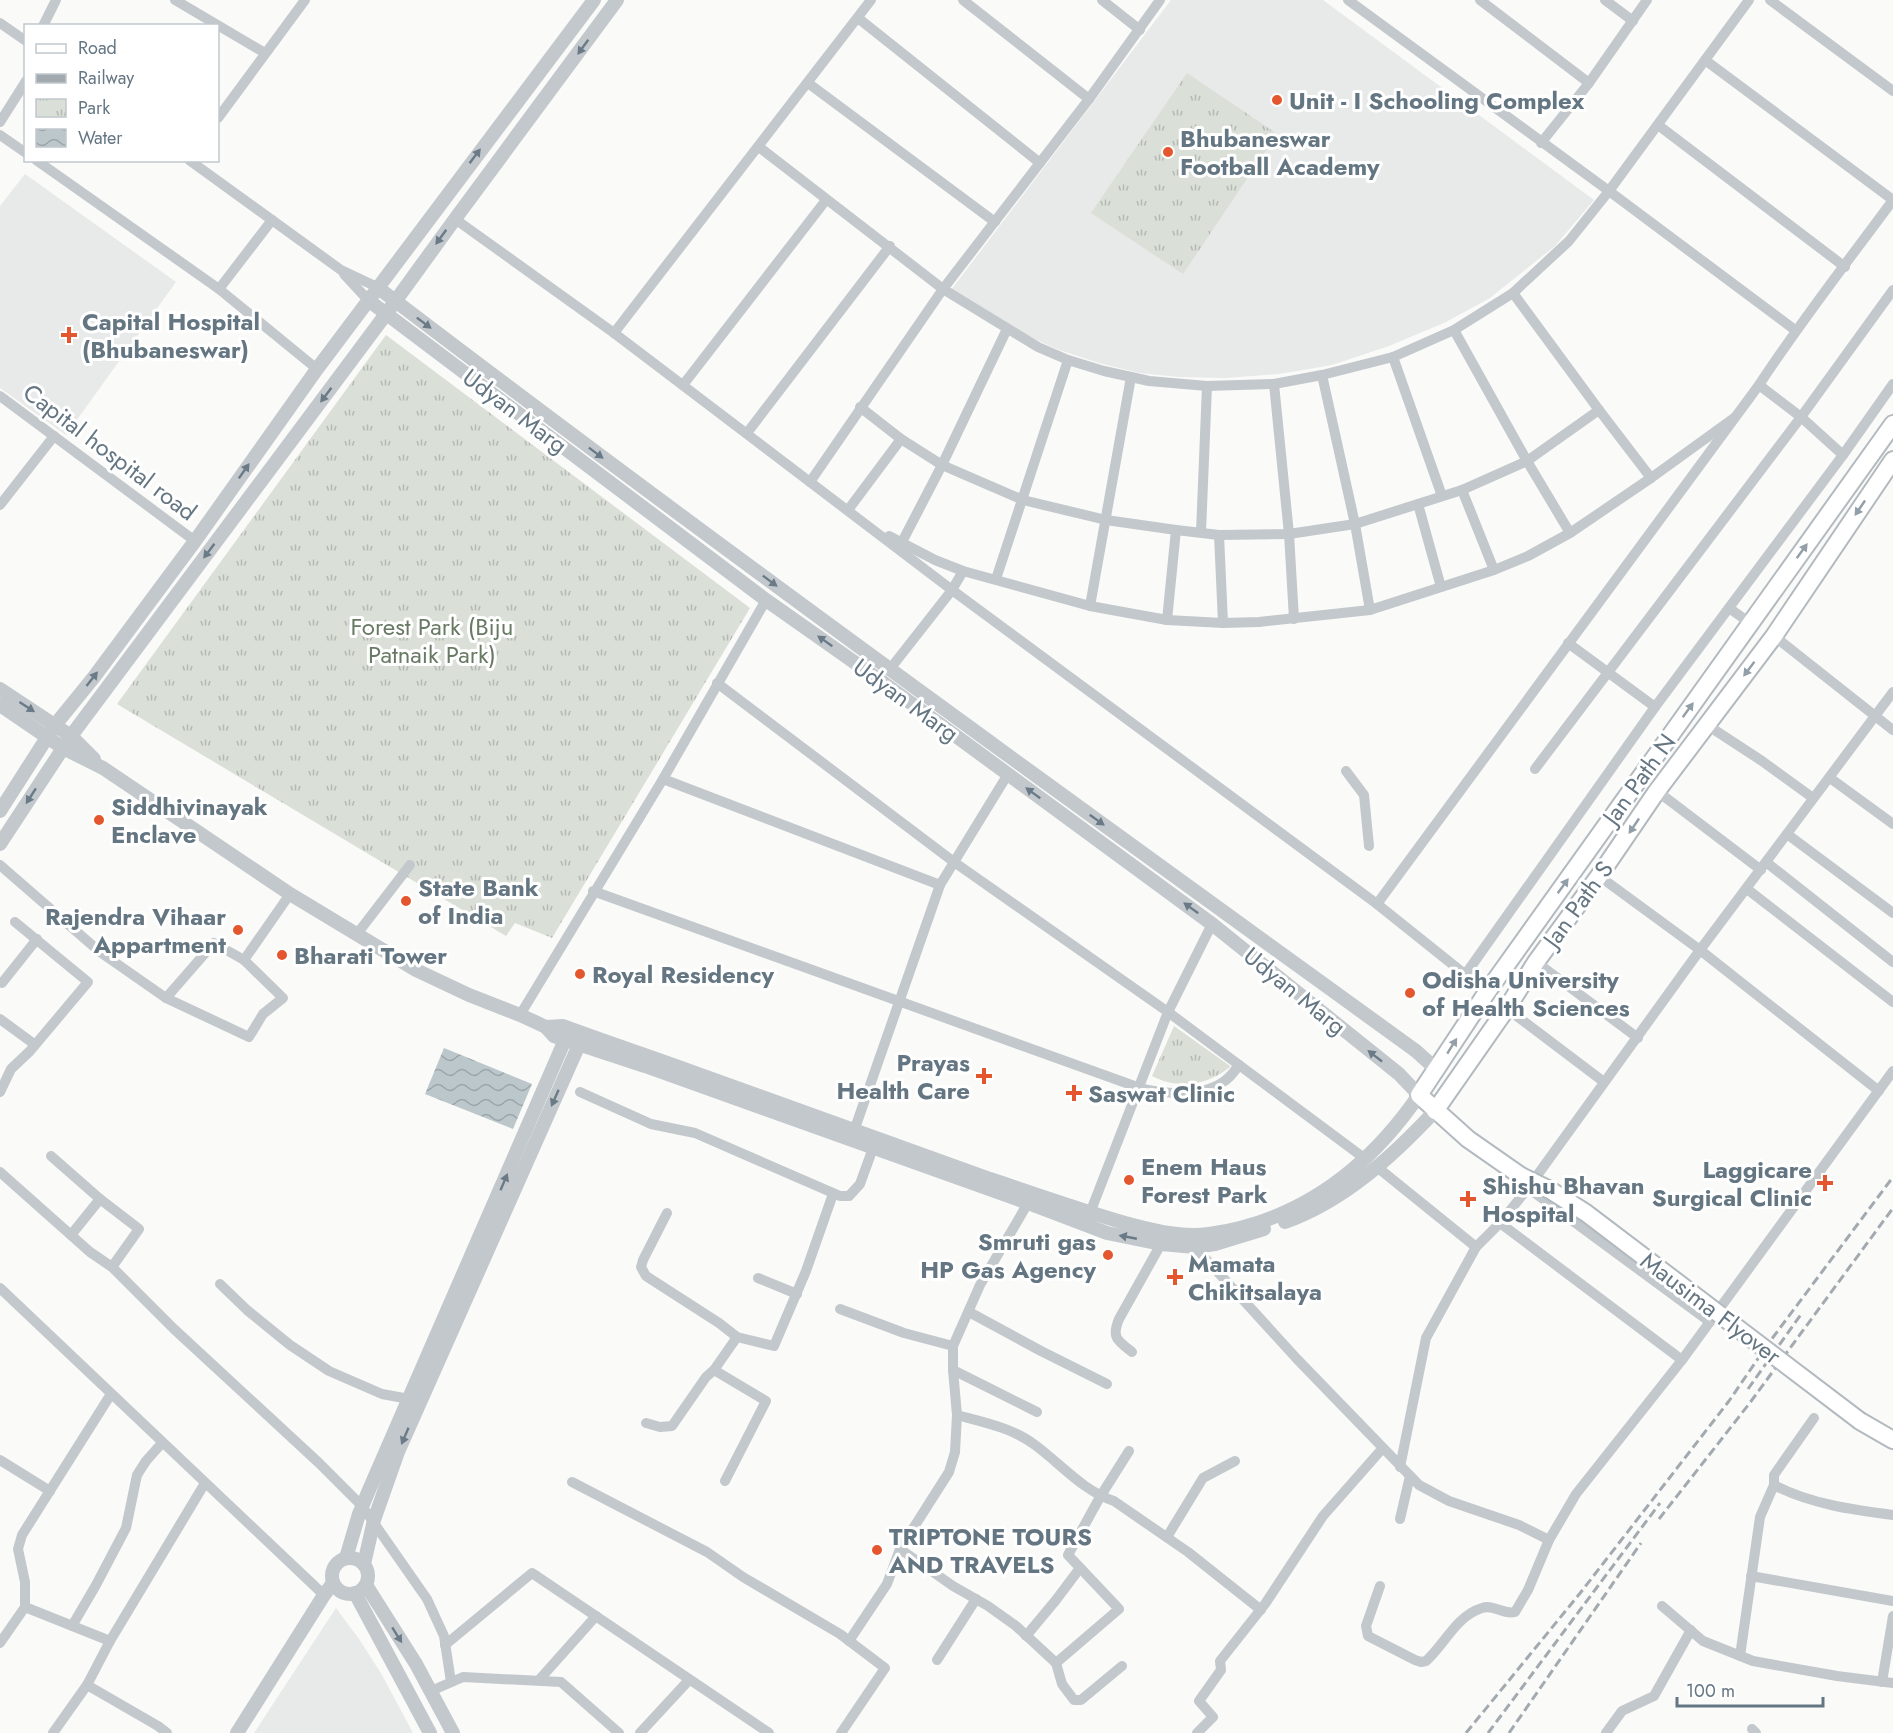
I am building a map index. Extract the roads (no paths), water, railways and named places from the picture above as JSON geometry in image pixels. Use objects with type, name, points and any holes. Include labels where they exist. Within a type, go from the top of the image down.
[{"type":"main road","name":"Jan Path N","points":[[1419,1095],[1487,992],[1893,423]]},
{"type":"main road","name":"Jan Path S","points":[[1435,1111],[1536,962],[1657,791],[1774,636],[1893,460]]},
{"type":"main road","name":"Udyan Marg","points":[[1437,1070],[1455,1083]]},
{"type":"main road","name":"Udyan Marg","points":[[1419,1095],[1468,1139]]},
{"type":"main road","name":"Mausima Flyover","points":[[1468,1139],[1524,1182],[1550,1190],[1586,1213],[1860,1421],[1893,1440]]},
{"type":"street","points":[[44,24],[56,0]]},
{"type":"street","points":[[175,0],[216,24]]},
{"type":"street","points":[[219,117],[305,0]]},
{"type":"street","points":[[0,811],[55,725],[94,677],[195,541],[377,287],[594,0]]},
{"type":"street","points":[[0,844],[71,736],[617,0]]},
{"type":"street","points":[[614,333],[871,0]]},
{"type":"street","points":[[963,0],[1089,99]]},
{"type":"street","points":[[1102,0],[1140,30]]},
{"type":"street","points":[[810,482],[943,289],[1089,99],[1160,0]]},
{"type":"street","points":[[1348,0],[1795,330]]},
{"type":"street","points":[[1480,0],[1589,83]]},
{"type":"street","points":[[1605,0],[1633,21]]},
{"type":"street","points":[[1541,143],[1589,83],[1647,0]]},
{"type":"street","points":[[759,147],[943,289],[1038,347],[1068,360],[1149,381],[1207,386],[1274,384],[1322,375],[1393,357],[1454,330],[1513,293],[1569,241],[1609,191],[1748,0]]},
{"type":"street","points":[[1770,0],[1893,91]]},
{"type":"street","points":[[858,18],[1040,163]]},
{"type":"street","points":[[0,23],[24,40]]},
{"type":"street","points":[[219,26],[265,53]]},
{"type":"street","points":[[1377,904],[1734,418],[1795,330],[1845,267],[1893,200],[1705,60]]},
{"type":"street","points":[[808,83],[995,222]]},
{"type":"street","points":[[0,122],[24,84]]},
{"type":"street","points":[[1658,125],[1845,267]]},
{"type":"street","points":[[0,135],[24,152]]},
{"type":"street","points":[[39,162],[219,289],[317,369]]},
{"type":"street","points":[[192,162],[341,270],[377,287]]},
{"type":"street","points":[[683,385],[826,200]]},
{"type":"street","points":[[455,219],[614,333],[951,590],[1377,904],[1487,992]]},
{"type":"street","points":[[219,289],[272,220]]},
{"type":"street","points":[[747,433],[890,246]]},
{"type":"street","points":[[341,270],[368,300]]},
{"type":"street","name":"Udyan Marg","points":[[377,287],[742,561],[1406,1044],[1437,1070]]},
{"type":"street","points":[[1535,769],[1801,417],[1893,290]]},
{"type":"street","points":[[1513,293],[1651,478]]},
{"type":"street","name":"Udyan Marg","points":[[368,300],[732,575],[881,681],[1212,924],[1399,1074],[1419,1095]]},
{"type":"street","points":[[902,542],[942,465],[1007,328]]},
{"type":"street","points":[[1454,330],[1569,533]]},
{"type":"street","points":[[1393,357],[1442,496]]},
{"type":"street","points":[[996,579],[1068,360]]},
{"type":"street","points":[[1322,375],[1355,524],[1370,610]]},
{"type":"street","points":[[1090,606],[1131,377]]},
{"type":"street","points":[[1274,384],[1289,534],[1294,619]]},
{"type":"street","points":[[1466,975],[1655,707],[1893,384]]},
{"type":"street","points":[[1758,385],[1801,417],[1843,454]]},
{"type":"street","points":[[1201,532],[1207,386]]},
{"type":"street","name":"Capital hospital road","points":[[0,396],[195,541]]},
{"type":"street","points":[[860,407],[901,440],[942,465],[1023,500],[1106,520],[1219,534],[1289,534],[1355,524],[1462,490],[1527,461],[1599,410]]},
{"type":"street","points":[[872,528],[935,560],[963,571],[1090,606],[1167,620],[1223,623],[1294,619],[1370,610],[1494,570],[1528,556],[1569,533],[1734,418]]},
{"type":"street","points":[[0,505],[54,436]]},
{"type":"street","points":[[848,510],[901,440]]},
{"type":"street","points":[[1462,490],[1494,570]]},
{"type":"street","points":[[1418,504],[1441,587]]},
{"type":"street","points":[[1167,620],[1176,530]]},
{"type":"street","points":[[1219,534],[1223,623]]},
{"type":"street","points":[[732,575],[742,561]]},
{"type":"street","points":[[890,669],[963,571]]},
{"type":"street","points":[[520,1015],[593,891],[663,779],[766,600]]},
{"type":"street","points":[[1729,608],[1750,623]]},
{"type":"street","points":[[1774,636],[1893,730]]},
{"type":"street","points":[[1568,644],[1655,707]]},
{"type":"street","points":[[717,683],[954,862],[1168,1012],[1364,1158]]},
{"type":"street","points":[[0,689],[71,736],[101,767]]},
{"type":"street","points":[[1400,1467],[1426,1338],[1476,1247],[1500,1223],[1524,1182],[1638,1038],[1700,950],[1893,692]]},
{"type":"street","points":[[0,705],[63,748],[101,767],[290,894],[422,973],[469,995],[546,1027],[562,1026],[568,1034],[656,1070],[1107,1233],[1161,1238]]},
{"type":"street","points":[[1707,725],[1813,798]]},
{"type":"street","points":[[1346,771],[1364,795],[1369,846]]},
{"type":"street","points":[[854,1131],[940,885],[1008,774]]},
{"type":"street","points":[[1830,778],[1893,824]]},
{"type":"street","points":[[663,779],[940,885]]},
{"type":"street","points":[[1657,791],[1764,866],[1893,962]]},
{"type":"street","points":[[1787,834],[1893,914]]},
{"type":"street","points":[[0,865],[100,952],[166,998],[249,1037],[263,1014],[283,998],[244,960],[214,943],[166,998]]},
{"type":"street","points":[[357,934],[410,865]]},
{"type":"street","points":[[1599,876],[1700,950],[1879,1091]]},
{"type":"street","points":[[1747,889],[1893,1002]]},
{"type":"street","points":[[593,891],[1153,1092],[1199,1091],[1221,1084],[1239,1065]]},
{"type":"street","points":[[244,960],[290,894]]},
{"type":"street","points":[[0,1092],[11,1069],[30,1051],[88,982],[15,922]]},
{"type":"street","points":[[1090,1213],[1168,1012],[1212,924]]},
{"type":"street","points":[[2,983],[37,939]]},
{"type":"street","points":[[1536,962],[1638,1038]]},
{"type":"street","points":[[1509,1005],[1518,1017],[1604,1082]]},
{"type":"street","points":[[0,1019],[34,1044]]},
{"type":"street","points":[[488,1235],[568,1034]]},
{"type":"street","points":[[581,1039],[1161,1238]]},
{"type":"street","points":[[364,1564],[374,1520],[398,1452],[474,1267],[581,1039]]},
{"type":"street","points":[[1380,1586],[1366,1626],[1368,1636],[1421,1662],[1426,1661],[1462,1620],[1481,1608],[1489,1607],[1504,1613],[1515,1612],[1528,1590],[1549,1540],[1576,1494],[1682,1360],[1893,1071]]},
{"type":"street","points":[[580,1092],[651,1124],[694,1133],[813,1183],[833,1194],[849,1196],[853,1193],[860,1184],[873,1148]]},
{"type":"street","name":"Jan Path N","points":[[1161,1238],[1209,1234],[1240,1227],[1314,1199],[1339,1182],[1388,1136],[1419,1095]]},
{"type":"street","name":"Jan Path S","points":[[1161,1238],[1195,1247],[1215,1244],[1318,1209],[1377,1167],[1408,1140],[1435,1111]]},
{"type":"street","points":[[51,1156],[100,1199],[139,1229],[112,1267]]},
{"type":"street","points":[[1377,1167],[1476,1247]]},
{"type":"street","points":[[0,1172],[90,1252],[112,1267],[174,1329],[319,1462],[362,1506],[374,1520],[427,1599],[444,1636],[451,1682]]},
{"type":"street","points":[[1524,1182],[1710,1322]]},
{"type":"street","points":[[667,1213],[643,1260],[642,1272],[737,1337],[774,1346],[806,1271],[833,1194]]},
{"type":"street","points":[[71,1235],[100,1199]]},
{"type":"street","points":[[849,1641],[887,1584],[900,1549],[949,1472],[955,1452],[957,1415],[953,1346],[980,1285],[1028,1203]]},
{"type":"street","points":[[1500,1223],[1682,1360]]},
{"type":"street","points":[[1132,1352],[1118,1341],[1115,1331],[1161,1238]]},
{"type":"street","points":[[1195,1247],[1297,1359],[1419,1485],[1449,1501],[1519,1525],[1549,1540]]},
{"type":"street","points":[[346,1558],[362,1506],[409,1399],[474,1267]]},
{"type":"street","points":[[758,1278],[797,1294]]},
{"type":"street","points":[[220,1284],[247,1310],[290,1345],[329,1371],[382,1394],[409,1399]]},
{"type":"street","points":[[0,1288],[324,1595]]},
{"type":"street","points":[[840,1309],[904,1333],[953,1346]]},
{"type":"street","points":[[969,1312],[1107,1384]]},
{"type":"street","points":[[646,1423],[660,1427],[672,1426],[737,1337]]},
{"type":"street","points":[[714,1370],[766,1401],[725,1481]]},
{"type":"street","points":[[953,1370],[1037,1412]]},
{"type":"street","points":[[0,1643],[25,1607],[25,1582],[18,1549],[22,1535],[111,1394]]},
{"type":"street","points":[[957,1415],[1016,1433],[1034,1444],[1100,1497],[1114,1501],[1167,1538],[1261,1610]]},
{"type":"street","points":[[1740,1656],[1760,1517],[1774,1485],[1774,1475],[1814,1418]]},
{"type":"street","points":[[72,1626],[126,1528],[137,1475],[162,1443]]},
{"type":"street","points":[[1197,1733],[1213,1717],[1199,1701],[1221,1670],[1220,1661],[1261,1610],[1323,1516],[1382,1449]]},
{"type":"street","points":[[1056,1663],[1119,1609],[1068,1555],[1129,1450]]},
{"type":"street","points":[[0,1460],[50,1491]]},
{"type":"street","points":[[1167,1538],[1203,1478],[1235,1461]]},
{"type":"street","points":[[1400,1519],[1410,1476]]},
{"type":"street","points":[[572,1482],[698,1547],[849,1641],[885,1668],[841,1733]]},
{"type":"street","points":[[53,1733],[87,1685],[110,1641],[205,1483]]},
{"type":"street","points":[[1774,1485],[1810,1499],[1893,1515]]},
{"type":"street","points":[[900,1549],[953,1586],[988,1606],[1026,1636],[1056,1663],[1062,1684],[1074,1700],[1081,1700],[1122,1666]]},
{"type":"street","points":[[346,1558],[356,1558],[364,1564],[369,1576],[361,1589],[345,1593],[333,1583],[332,1577],[335,1565],[346,1558]]},
{"type":"street","points":[[1026,1636],[1080,1568]]},
{"type":"street","points":[[445,1645],[532,1573],[769,1733]]},
{"type":"street","points":[[1751,1576],[1893,1601]]},
{"type":"street","points":[[237,1733],[333,1583]]},
{"type":"street","points":[[361,1589],[416,1664],[453,1733]]},
{"type":"street","points":[[361,1589],[430,1733]]},
{"type":"street","points":[[937,1660],[976,1599]]},
{"type":"street","points":[[1662,1606],[1703,1641],[1753,1662],[1888,1683],[1893,1616]]},
{"type":"street","points":[[25,1607],[110,1641]]},
{"type":"street","points":[[539,1680],[596,1616]]},
{"type":"street","points":[[1606,1733],[1622,1711],[1654,1696],[1691,1630]]},
{"type":"street","points":[[431,1691],[463,1677],[561,1682],[619,1733]]},
{"type":"street","points":[[640,1733],[689,1680]]},
{"type":"street","points":[[87,1685],[167,1733]]},
{"type":"water","points":[[444,1048],[532,1084],[513,1129],[425,1094]]},
{"type":"railway","points":[[1466,1733],[1581,1592],[1729,1401],[1768,1344],[1893,1177]]},
{"type":"railway","points":[[1659,1519],[1749,1404],[1893,1208]]},
{"type":"railway","points":[[1748,1389],[1802,1313]]},
{"type":"railway","points":[[1488,1733],[1660,1503]]},
{"type":"railway","points":[[1509,1733],[1641,1543]]},
{"type":"place","name":"Unit - I Schooling Complex","points":[[1277,100]]},
{"type":"place","name":"Bhubaneswar Football Academy","points":[[1168,152]]},
{"type":"place","name":"Capital Hospital (Bhubaneswar)","points":[[69,335]]},
{"type":"place","name":"Siddhivinayak Enclave","points":[[99,820]]},
{"type":"place","name":"State Bank of India","points":[[406,901]]},
{"type":"place","name":"Rajendra Vihaar Appartment","points":[[238,930]]},
{"type":"place","name":"Bharati Tower","points":[[282,955]]},
{"type":"place","name":"Royal Residency","points":[[580,974]]},
{"type":"place","name":"Odisha University of Health Sciences","points":[[1410,993]]},
{"type":"place","name":"Prayas Health Care","points":[[984,1076]]},
{"type":"place","name":"Saswat Clinic","points":[[1074,1093]]},
{"type":"place","name":"Enem Haus Forest Park","points":[[1129,1180]]},
{"type":"place","name":"Laggicare Surgical Clinic","points":[[1825,1183]]},
{"type":"place","name":"Shishu Bhavan Hospital","points":[[1468,1199]]},
{"type":"place","name":"Smruti gas HP Gas Agency","points":[[1108,1255]]},
{"type":"place","name":"Mamata Chikitsalaya","points":[[1175,1277]]},
{"type":"place","name":"TRIPTONE TOURS AND TRAVELS","points":[[877,1550]]},
{"type":"park label","name":"Forest Park (Biju Patnaik Park)","points":[[432,640]]}]
